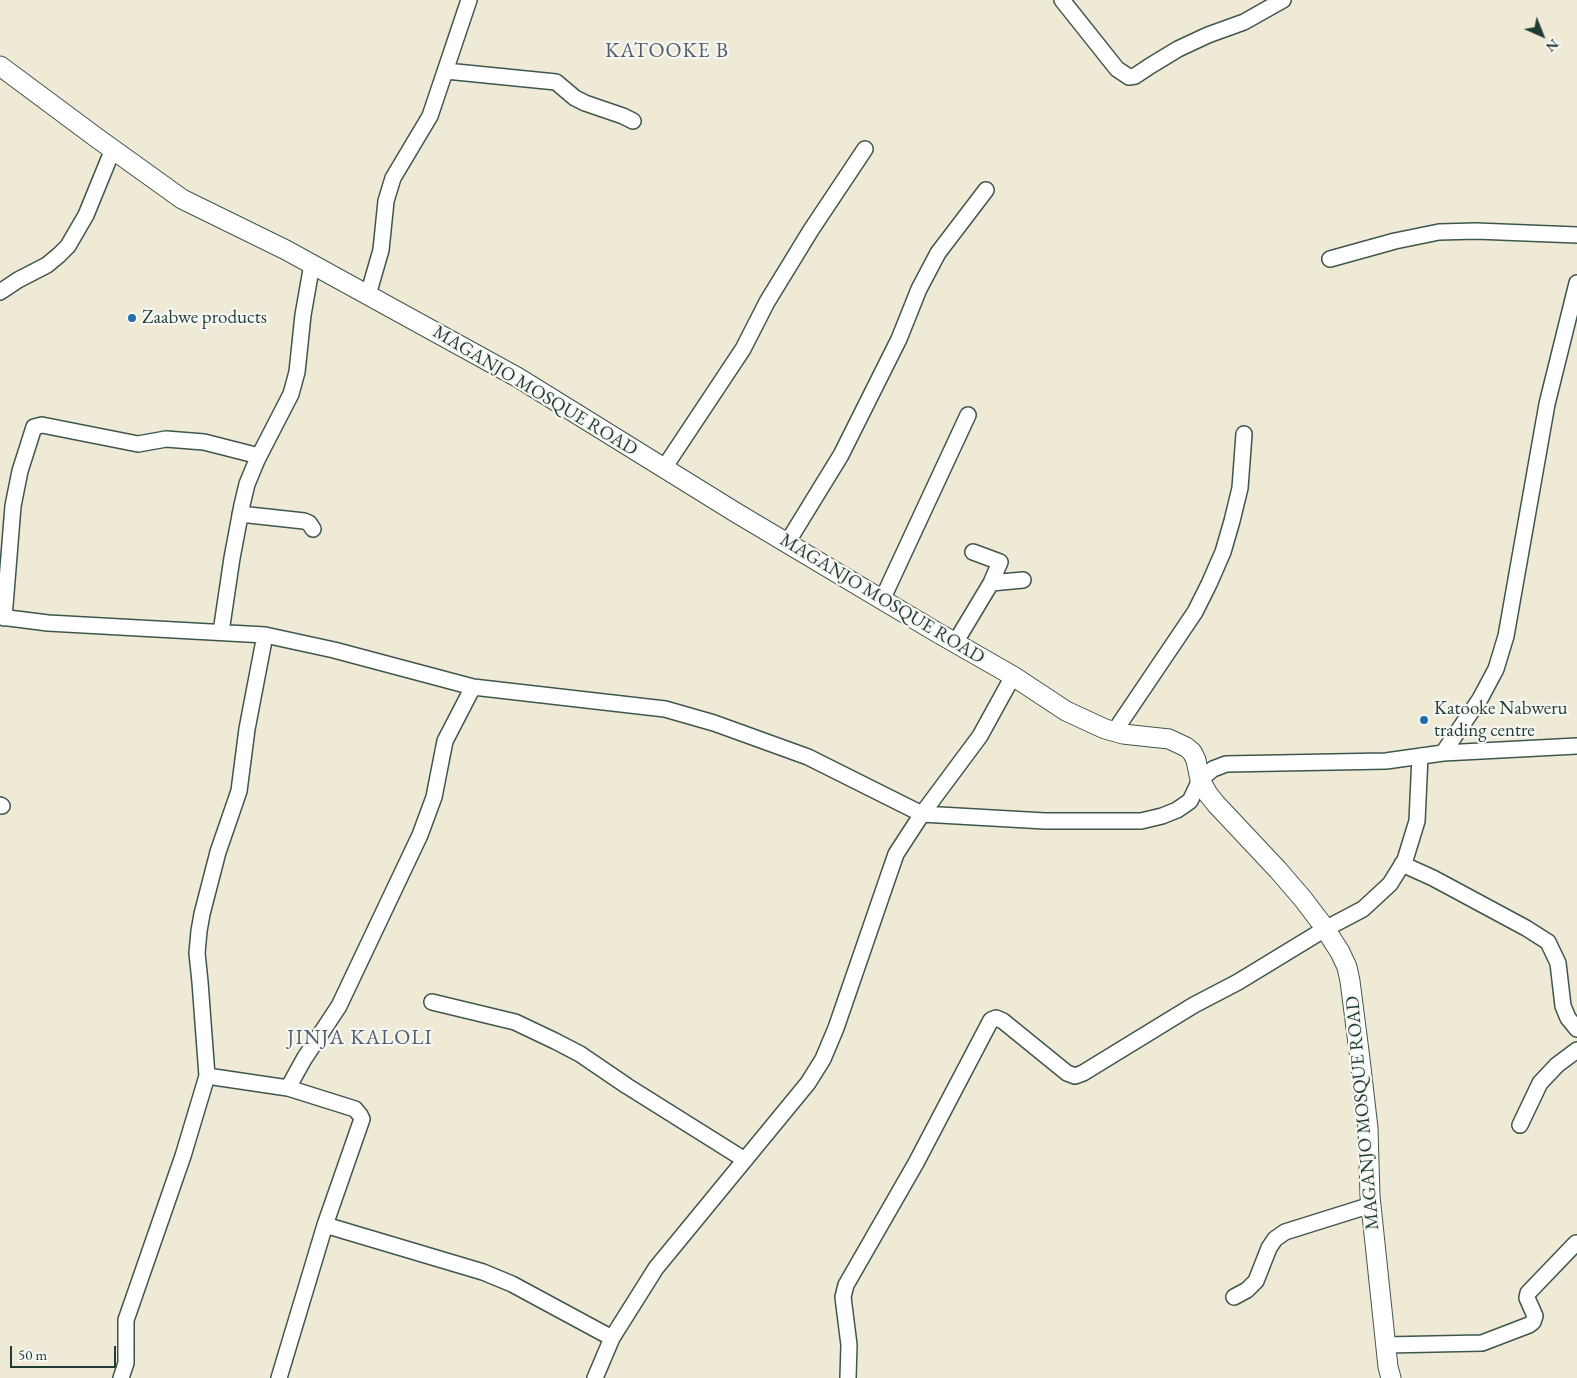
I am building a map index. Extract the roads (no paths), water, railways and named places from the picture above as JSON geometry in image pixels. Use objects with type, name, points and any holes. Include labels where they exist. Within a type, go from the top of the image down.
[{"type":"street","points":[[368,295],[381,250],[386,201],[393,178],[430,116],[469,0]]},
{"type":"street","points":[[1062,0],[1117,69],[1130,76],[1136,76],[1178,49],[1208,35],[1244,22],[1283,0]]},
{"type":"street","name":"MAGANJO MOSQUE ROAD","points":[[0,66],[182,199],[286,250],[517,377],[787,543],[1013,676],[1066,711],[1114,732],[1146,738],[1169,739],[1192,752],[1196,760],[1200,780],[1216,804],[1303,899],[1340,952],[1346,967],[1350,981],[1368,1128],[1371,1205],[1388,1367],[1391,1378]]},
{"type":"street","points":[[446,70],[556,82],[585,103],[633,121]]},
{"type":"street","points":[[0,292],[47,265],[68,246],[86,215],[113,149]]},
{"type":"street","points":[[664,468],[743,348],[767,302],[806,238],[865,149]]},
{"type":"street","points":[[787,543],[841,455],[899,339],[919,289],[938,253],[986,190]]},
{"type":"street","points":[[1330,259],[1395,241],[1440,232],[1476,231],[1577,235]]},
{"type":"street","points":[[221,632],[232,558],[247,484],[259,456],[291,394],[297,372],[303,315],[312,264]]},
{"type":"street","points":[[1443,753],[1480,699],[1496,669],[1506,636],[1547,404],[1577,283]]},
{"type":"street","points":[[882,600],[968,415]]},
{"type":"street","points":[[259,456],[204,442],[166,439],[138,444],[42,425],[34,427],[20,471],[13,506],[2,618],[48,623],[265,635],[334,650],[473,687],[665,709],[724,726],[808,757],[922,814],[1014,820],[1141,821],[1162,816],[1190,802],[1200,780],[1213,769],[1226,764],[1386,761],[1443,753],[1577,746]]},
{"type":"street","points":[[1114,732],[1195,612],[1210,584],[1232,521],[1240,488],[1244,434]]},
{"type":"street","points":[[240,514],[304,520],[313,529]]},
{"type":"street","points":[[955,643],[991,583],[1000,562],[973,552]]},
{"type":"street","points":[[991,583],[1023,580]]},
{"type":"street","points":[[121,1378],[126,1363],[126,1320],[183,1156],[207,1076],[197,954],[198,938],[202,914],[218,852],[239,791],[247,729],[265,635]]},
{"type":"street","points":[[595,1378],[612,1338],[656,1268],[808,1083],[824,1059],[896,854],[922,814],[980,736],[1013,676]]},
{"type":"street","points":[[288,1088],[304,1059],[339,1006],[420,835],[434,797],[445,741],[473,687]]},
{"type":"street","points":[[848,1378],[849,1345],[844,1297],[846,1285],[916,1163],[992,1020],[996,1018],[1003,1021],[1067,1073],[1075,1076],[1083,1073],[1194,1005],[1238,982],[1325,929],[1363,909],[1390,884],[1405,860],[1417,822],[1420,756]]},
{"type":"street","points":[[1402,864],[1433,878],[1526,928],[1548,942],[1558,964],[1563,1006],[1568,1018],[1577,1029]]},
{"type":"street","points":[[432,1002],[515,1022],[555,1041],[580,1054],[744,1160]]},
{"type":"street","points":[[1520,1125],[1540,1083],[1557,1065],[1577,1050]]},
{"type":"street","points":[[207,1076],[288,1088],[355,1109],[360,1114],[361,1123],[325,1225],[279,1378]]},
{"type":"street","points":[[1234,1297],[1247,1290],[1256,1281],[1269,1248],[1275,1239],[1284,1232],[1371,1205]]},
{"type":"street","points":[[325,1225],[483,1272],[512,1284],[612,1338]]},
{"type":"street","points":[[1386,1346],[1482,1343],[1529,1325],[1533,1322],[1535,1316],[1527,1298],[1528,1294],[1576,1242]]},
{"type":"place","name":"Zaabwe products","points":[[132,318]]},
{"type":"place","name":"Katooke Nabweru trading centre","points":[[1424,720]]},
{"type":"district","name":"KATOOKE B","points":[[667,51]]},
{"type":"district","name":"JINJA KALOLI","points":[[360,1038]]}]
